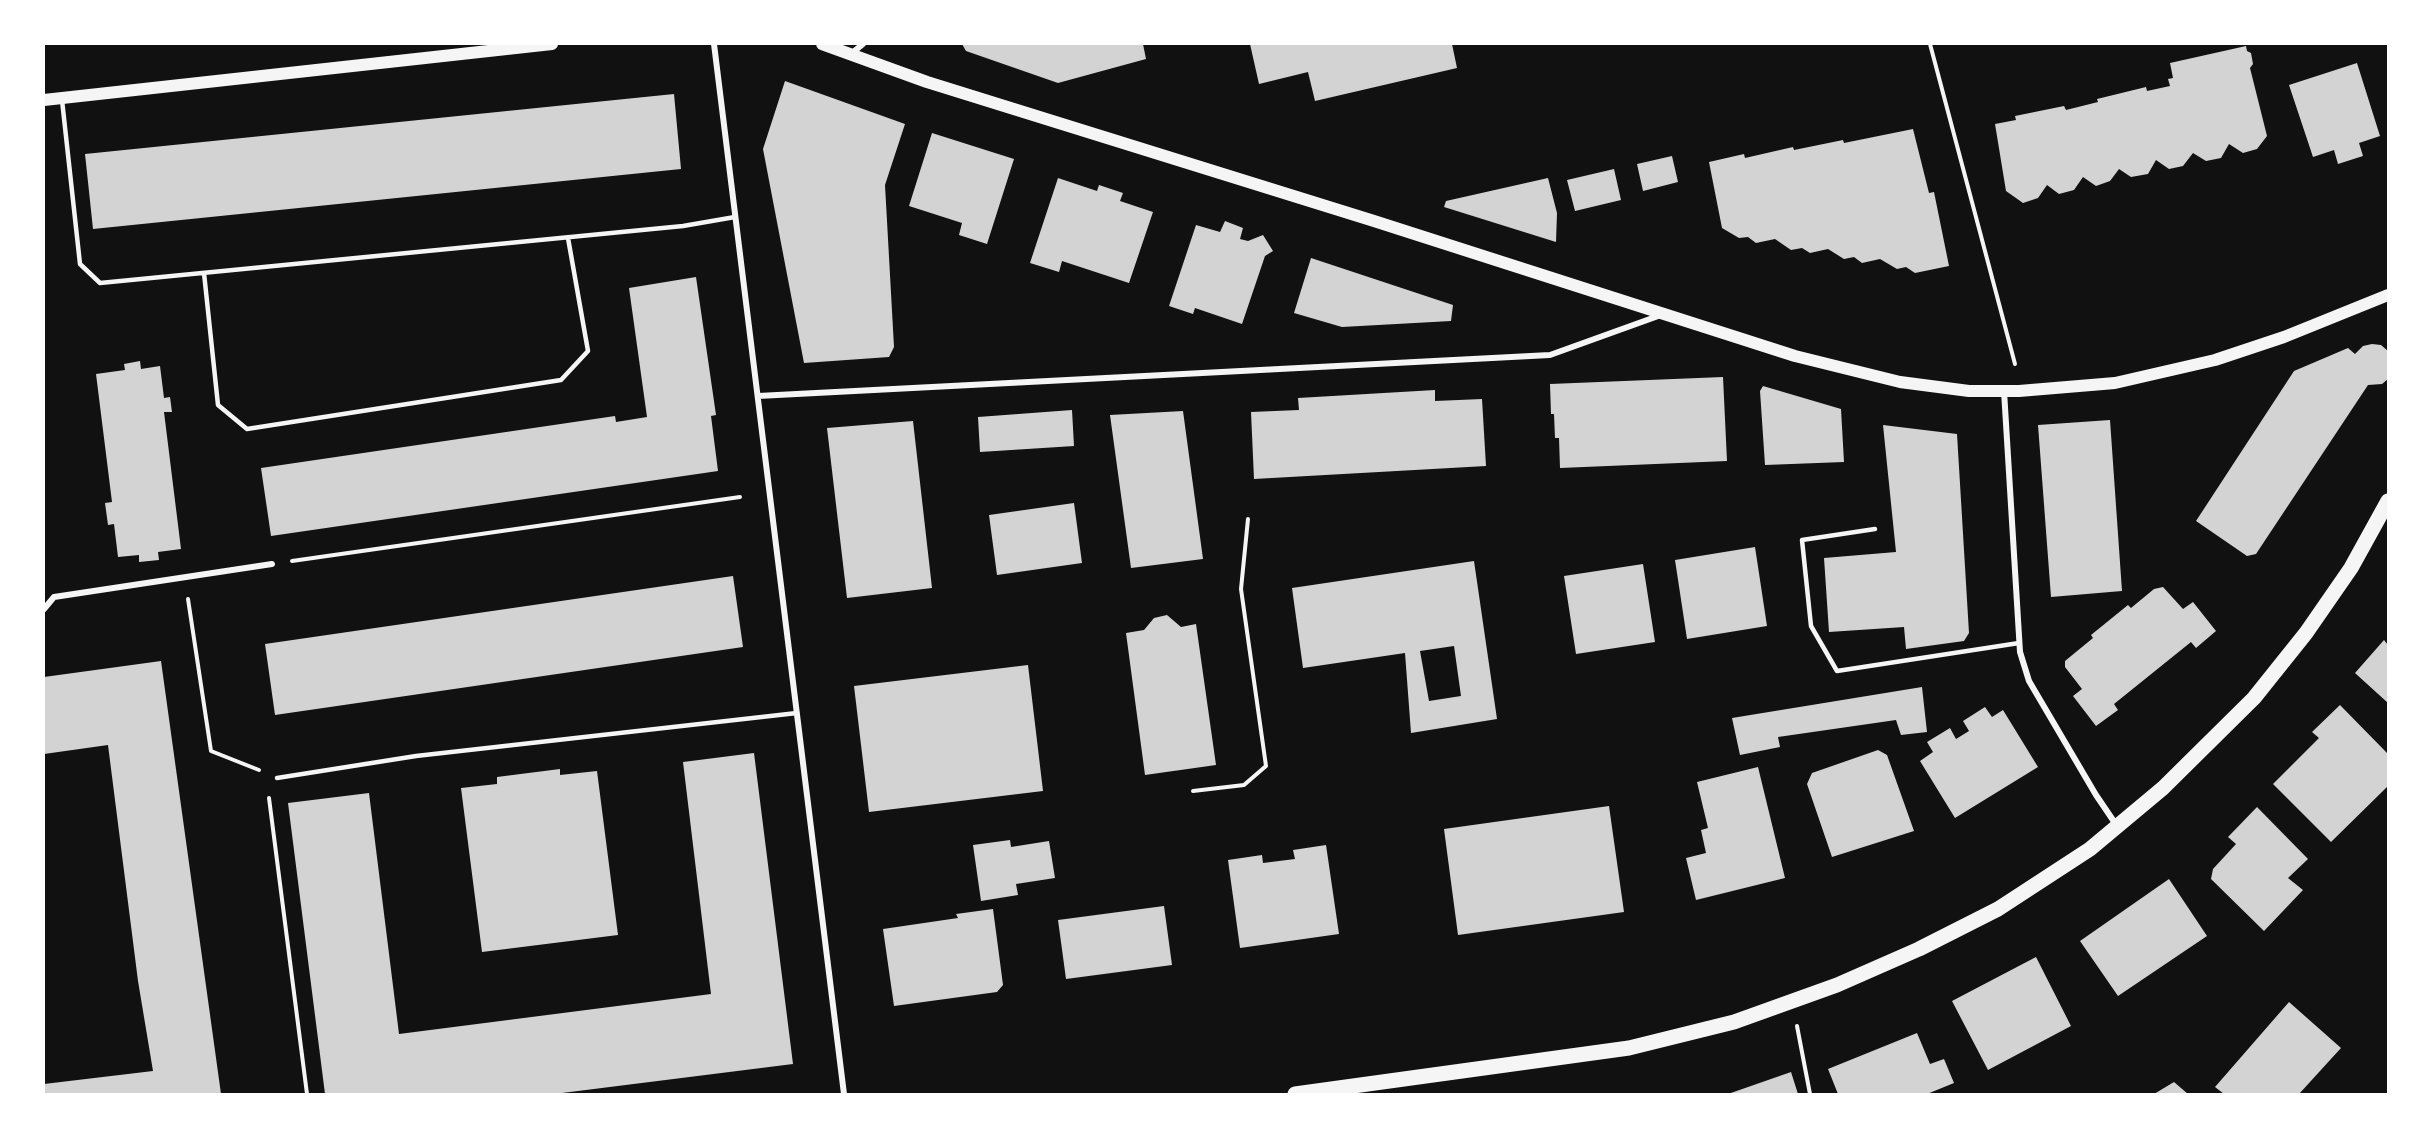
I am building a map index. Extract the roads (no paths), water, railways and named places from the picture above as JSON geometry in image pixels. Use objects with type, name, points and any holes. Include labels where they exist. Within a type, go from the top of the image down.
[{"type":"main road","points":[[44,100],[552,44]]},
{"type":"main road","points":[[822,44],[927,82],[1374,221],[1795,356],[1900,382],[1969,391],[2004,391],[2115,383],[2216,360],[2284,337],[2388,295]]},
{"type":"main road","points":[[1295,1095],[1629,1048],[1734,1022],[1837,985],[1919,949],[1998,909],[2090,849],[2163,788],[2254,698],[2306,633],[2346,575],[2388,501]]},
{"type":"street","points":[[714,44],[843,1095]]},
{"type":"street","points":[[852,53],[863,44]]},
{"type":"street","points":[[758,396],[1550,355],[1663,314]]},
{"type":"street","points":[[2004,391],[2019,643],[2030,681],[2096,795],[2117,826]]},
{"type":"street","points":[[44,609],[54,597],[272,564]]},
{"type":"lane","points":[[61,98],[80,264],[100,283],[568,238],[735,218]]},
{"type":"lane","points":[[204,273],[218,405],[247,429],[561,380],[588,351],[568,238]]},
{"type":"lane","points":[[1875,529],[1802,540],[1811,626],[1837,671],[2019,643]]},
{"type":"lane","points":[[277,778],[416,756],[797,714]]}]
